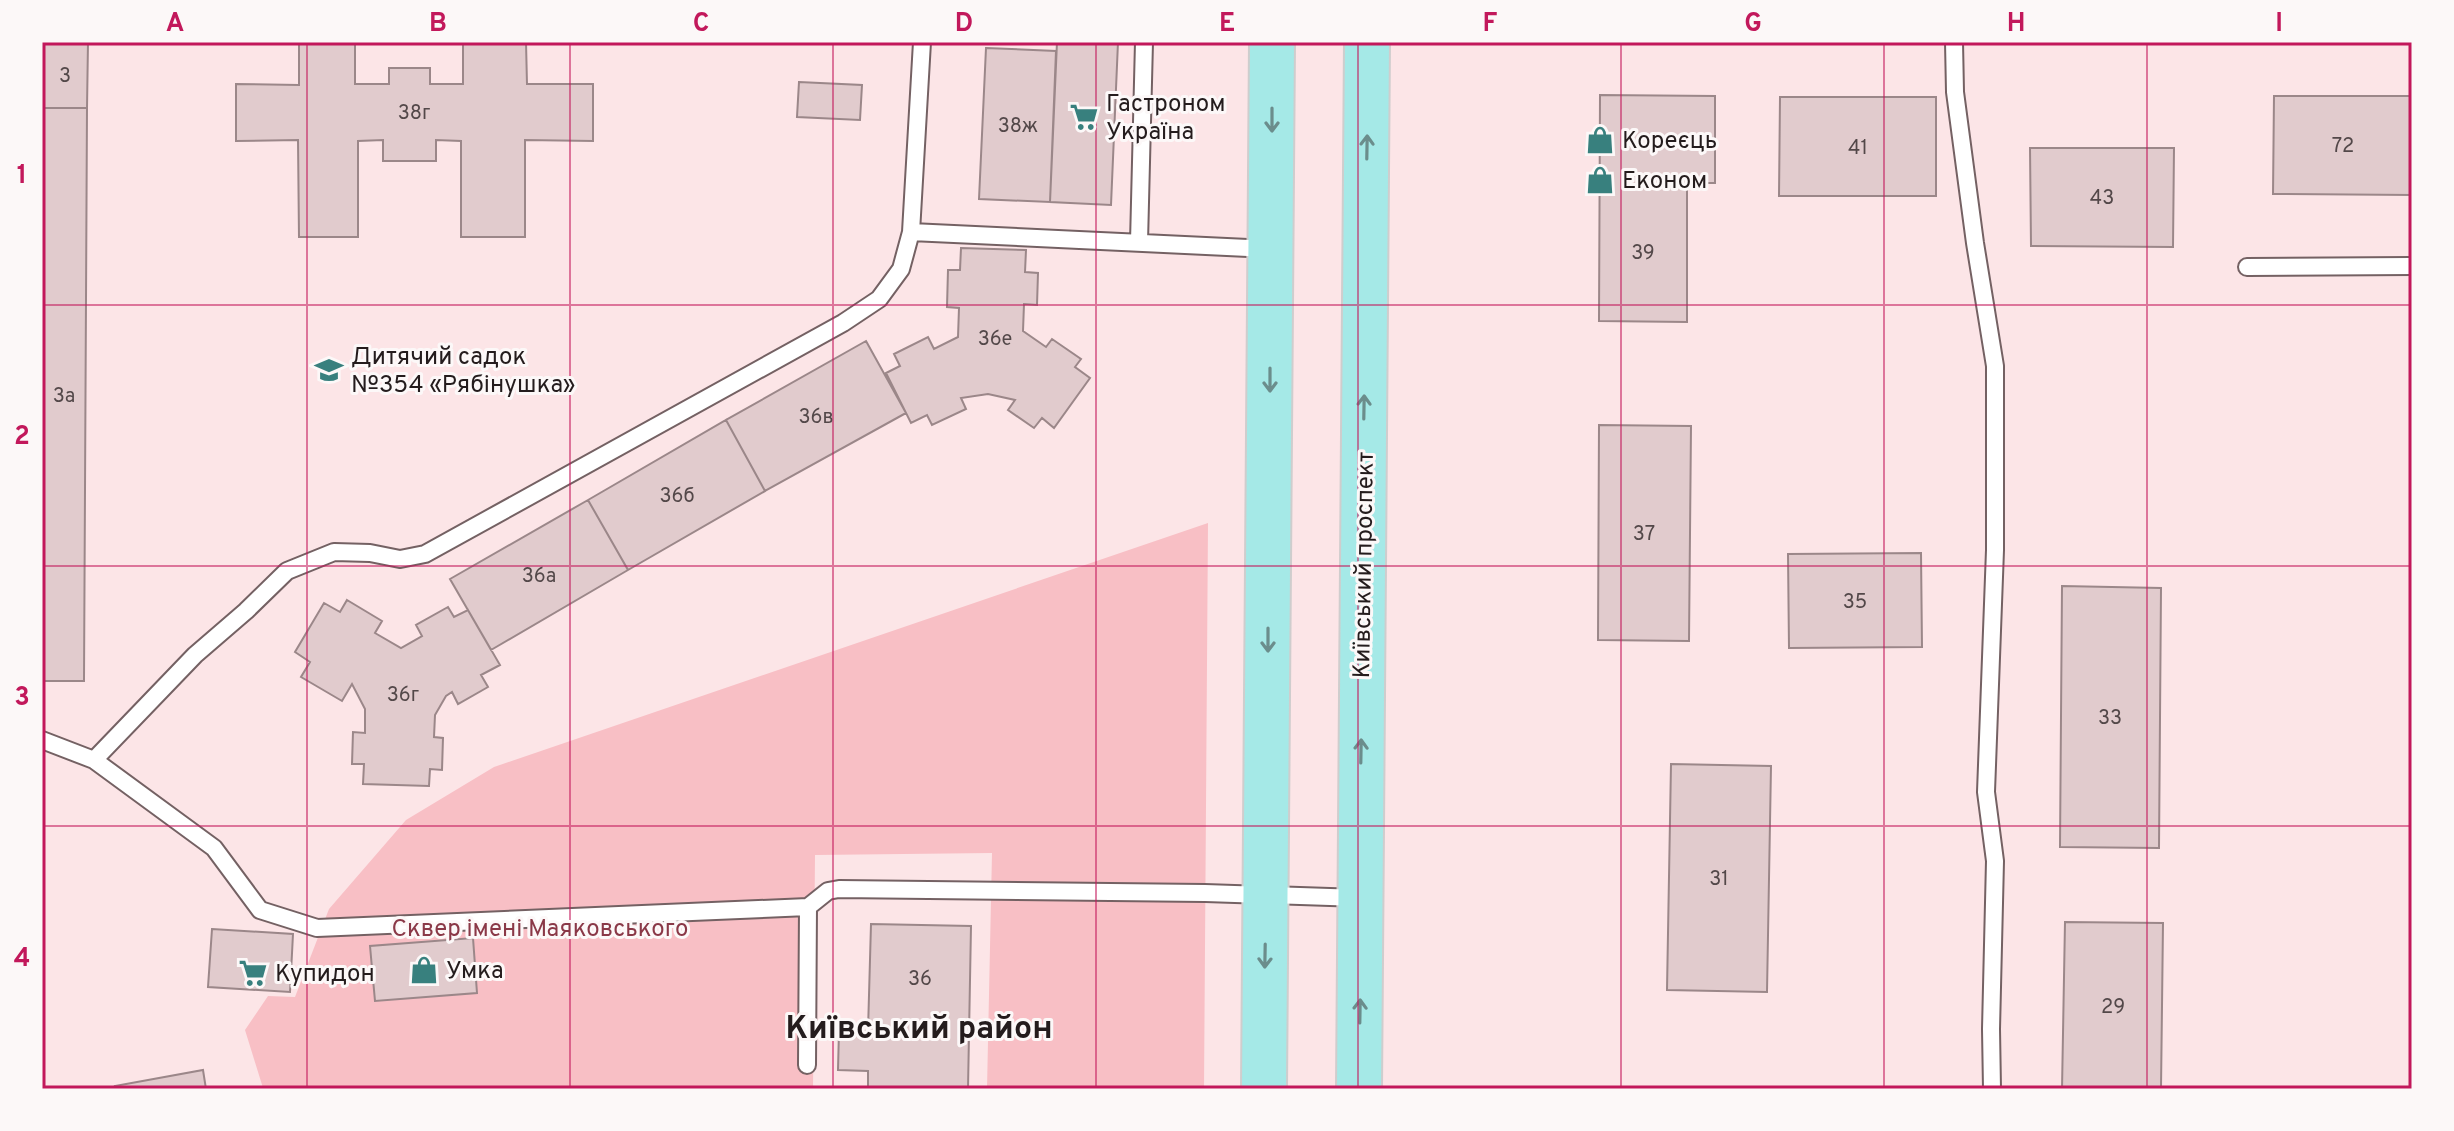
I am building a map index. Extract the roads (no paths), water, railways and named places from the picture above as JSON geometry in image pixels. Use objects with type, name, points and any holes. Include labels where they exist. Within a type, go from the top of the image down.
[{"type":"main road","points":[[1264,1089],[1272,42]]},
{"type":"main road","name":"Київський проспект","points":[[1359,1089],[1367,42]]},
{"type":"lane","points":[[94,760],[195,655],[287,571],[334,552],[370,553],[400,559],[425,554],[843,323],[879,299],[901,269],[911,232],[922,42]]},
{"type":"lane","points":[[1139,242],[1144,42]]},
{"type":"lane","points":[[1954,42],[1955,92],[1995,366],[1995,550],[1986,792],[1995,861],[1992,1089]]},
{"type":"lane","points":[[911,232],[1271,249]]},
{"type":"lane","points":[[2247,267],[2412,266]]},
{"type":"lane","points":[[42,740],[94,760],[214,848],[260,910],[317,928],[808,907],[828,891],[839,889],[1360,898]]},
{"type":"lane","points":[[807,1065],[808,907]]},
{"type":"place","name":"Гастроном Україна","points":[[1084,117]]},
{"type":"place","name":"Кореєць","points":[[1600,140]]},
{"type":"place","name":"Економ","points":[[1600,180]]},
{"type":"place","name":"Дитячий садок №354 «Рябінушка»","points":[[329,370]]},
{"type":"place","name":"Умка","points":[[424,970]]},
{"type":"place","name":"Купидон","points":[[253,973]]},
{"type":"district","name":"Київський район","points":[[919,1027]]},
{"type":"park label","name":"Сквер імені Маяковського","points":[[540,928]]}]
